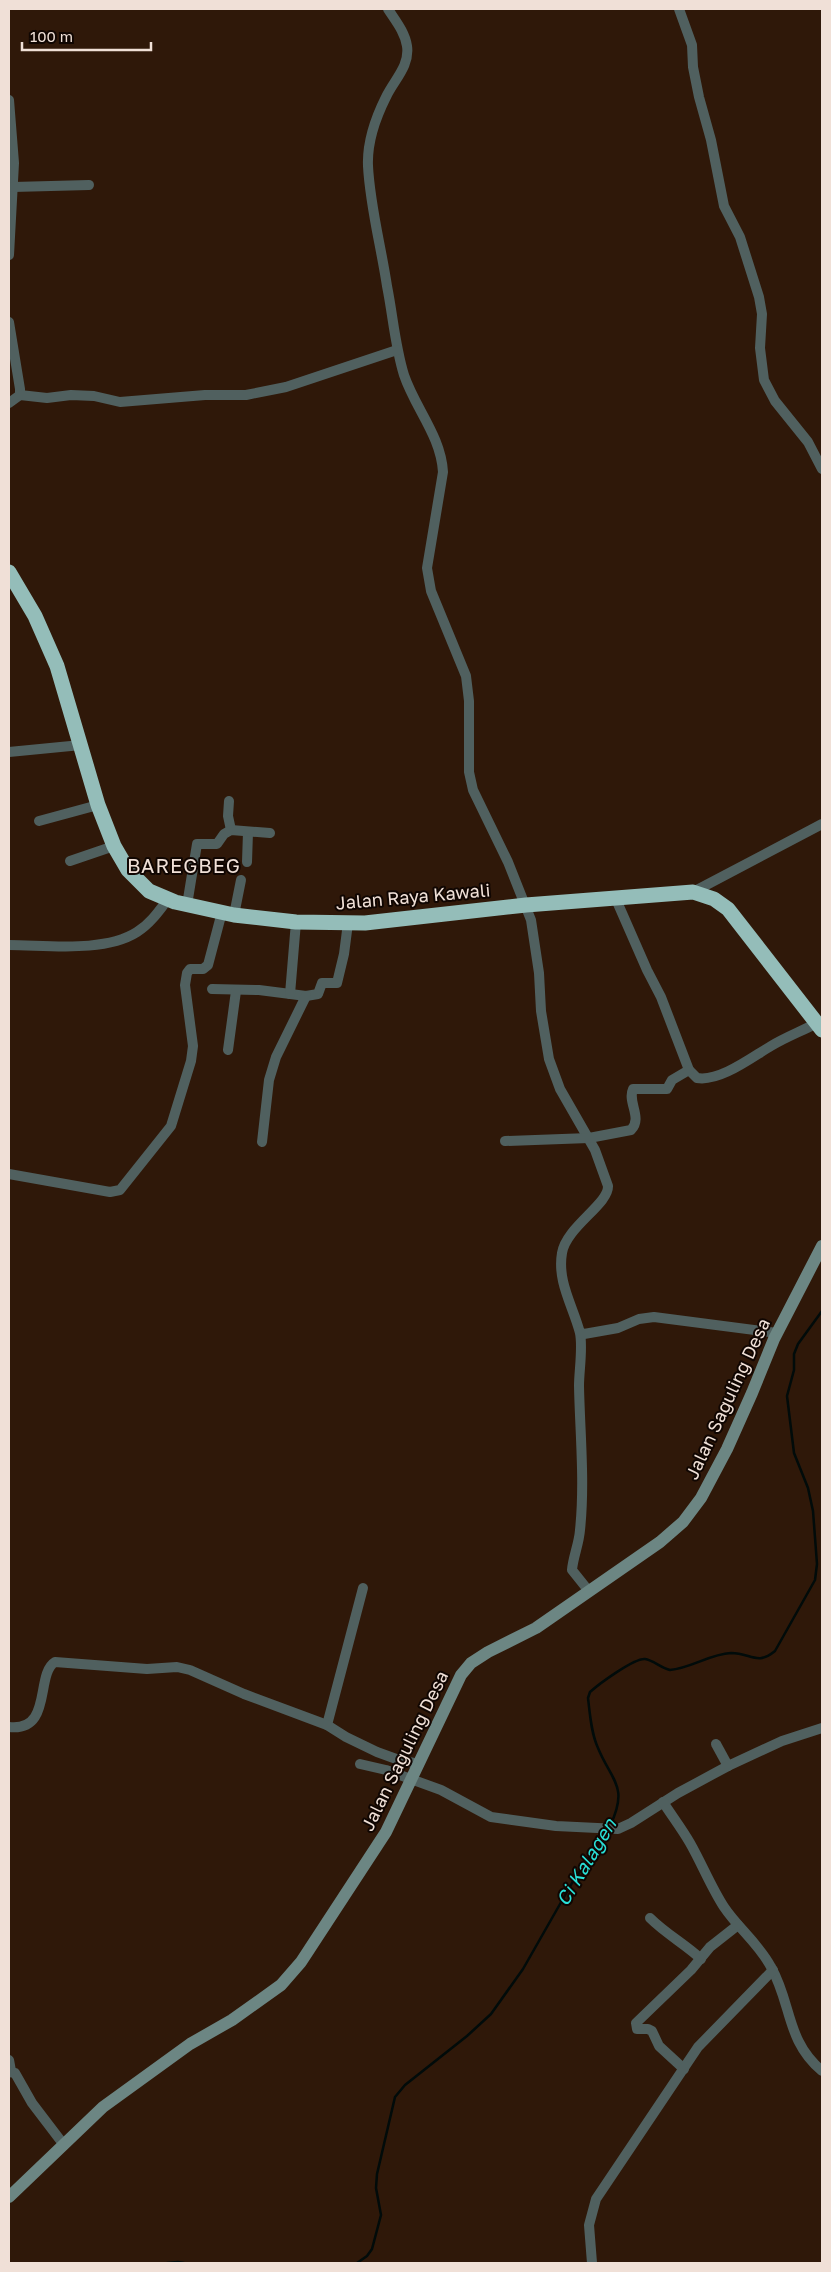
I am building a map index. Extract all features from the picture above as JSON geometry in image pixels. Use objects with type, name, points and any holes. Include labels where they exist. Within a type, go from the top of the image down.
[{"type":"highway","name":"Jalan Raya Kawali","points":[[9,572],[35,616],[58,666],[98,805],[114,846],[128,870],[150,891],[187,905],[228,913],[296,922],[348,923],[365,923],[615,897],[693,892],[714,899],[728,909],[819,1026]]},
{"type":"street","points":[[388,9],[403,33],[407,45],[407,56],[403,69],[386,97],[372,132],[368,164],[371,193],[397,350],[405,377],[442,457],[443,472],[427,568],[431,591],[466,676],[469,701],[469,772],[474,790],[526,905],[534,933],[540,973],[541,1010],[549,1059],[560,1089],[578,1123],[589,1138],[609,1190],[604,1199],[571,1234],[562,1251],[561,1264],[566,1292],[580,1332],[581,1528],[572,1570],[588,1590]]},
{"type":"street","points":[[679,9],[692,45],[693,67],[698,97],[711,140],[722,200],[740,237],[759,297],[762,314],[760,348],[764,380],[775,401],[808,442],[822,469]]},
{"type":"street","points":[[9,100],[12,122],[13,187],[9,255]]},
{"type":"street","points":[[13,187],[89,186]]},
{"type":"street","points":[[9,322],[20,395]]},
{"type":"street","points":[[9,403],[20,395],[47,398],[71,395],[94,396],[120,402],[190,396],[246,395],[293,385],[397,350]]},
{"type":"street","points":[[9,752],[81,745]]},
{"type":"street","points":[[229,801],[228,816],[231,830]]},
{"type":"street","points":[[39,821],[98,805]]},
{"type":"street","points":[[693,892],[822,824]]},
{"type":"street","points":[[187,905],[195,847],[201,843],[217,844],[224,834],[231,830],[270,833]]},
{"type":"street","points":[[246,862],[248,832]]},
{"type":"street","points":[[70,861],[114,846]]},
{"type":"street","points":[[9,1174],[110,1192],[120,1190],[171,1126],[191,1061],[193,1046],[185,980],[190,969],[203,969],[208,965],[241,880]]},
{"type":"street","points":[[615,897],[665,1005],[689,1070],[697,1078],[716,1075],[819,1026]]},
{"type":"street","points":[[9,945],[95,945],[121,940],[137,932],[152,920],[168,899]]},
{"type":"street","points":[[290,994],[296,922]]},
{"type":"street","points":[[212,989],[259,990],[306,996],[320,993],[323,982],[336,983],[344,954],[348,923]]},
{"type":"street","points":[[228,1050],[236,991]]},
{"type":"street","points":[[262,1142],[269,1080],[278,1052],[306,996]]},
{"type":"street","points":[[505,1141],[589,1138],[632,1130],[636,1120],[631,1094],[633,1089],[667,1089],[672,1080],[689,1070]]},
{"type":"street","name":"Jalan Saguling Desa","points":[[9,2197],[103,2107],[143,2076],[190,2044],[259,2003],[281,1986],[306,1955],[386,1832],[461,1675],[472,1663],[488,1652],[536,1628],[588,1590],[660,1542],[683,1522],[701,1498],[752,1393],[777,1333],[822,1246]]},
{"type":"street","points":[[580,1332],[584,1334],[610,1329],[639,1319],[654,1317],[777,1333]]},
{"type":"street","points":[[327,1725],[363,1588]]},
{"type":"street","points":[[9,1727],[16,1728],[36,1716],[40,1708],[48,1669],[55,1662],[146,1669],[177,1667],[190,1670],[244,1694],[327,1725],[346,1737],[377,1752],[399,1760],[419,1764]]},
{"type":"street","points":[[360,1764],[441,1790],[490,1817],[556,1826],[609,1828],[631,1823],[663,1802],[728,1766],[782,1741],[822,1728]]},
{"type":"street","points":[[716,1744],[728,1766]]},
{"type":"street","points":[[663,1802],[691,1844],[712,1889],[738,1925],[757,1946],[773,1970],[785,2000],[791,2027],[800,2047],[822,2071]]},
{"type":"street","points":[[650,1918],[661,1930],[687,1946],[701,1958]]},
{"type":"street","points":[[684,2068],[659,2046],[652,2031],[638,2029],[635,2025],[720,1937],[738,1925]]},
{"type":"street","points":[[592,2263],[589,2225],[596,2199],[698,2047],[773,1970]]},
{"type":"street","points":[[9,2060],[10,2072],[15,2073],[32,2103],[64,2144]]},
{"type":"waterway","name":"Ci Kalagen","points":[[610,1826],[616,1813],[618,1793],[613,1777],[603,1759],[594,1736],[588,1698],[590,1692],[617,1672],[645,1659],[670,1670],[723,1654],[731,1653],[763,1658],[775,1651],[815,1580],[817,1564],[813,1511],[808,1488],[794,1453],[787,1396],[794,1370],[794,1354],[798,1344],[822,1311]]},
{"type":"waterway","name":"Ci Kalagen","points":[[357,2263],[367,2256],[372,2249],[381,2215],[376,2188],[377,2174],[395,2097],[405,2085],[467,2036],[491,2014],[523,1969],[572,1883],[607,1831]]},
{"type":"waterway","name":"Ci Kalagen","points":[[167,2263],[184,2263]]},
{"type":"district","name":"BAREGBEG","points":[[184,866]]}]
